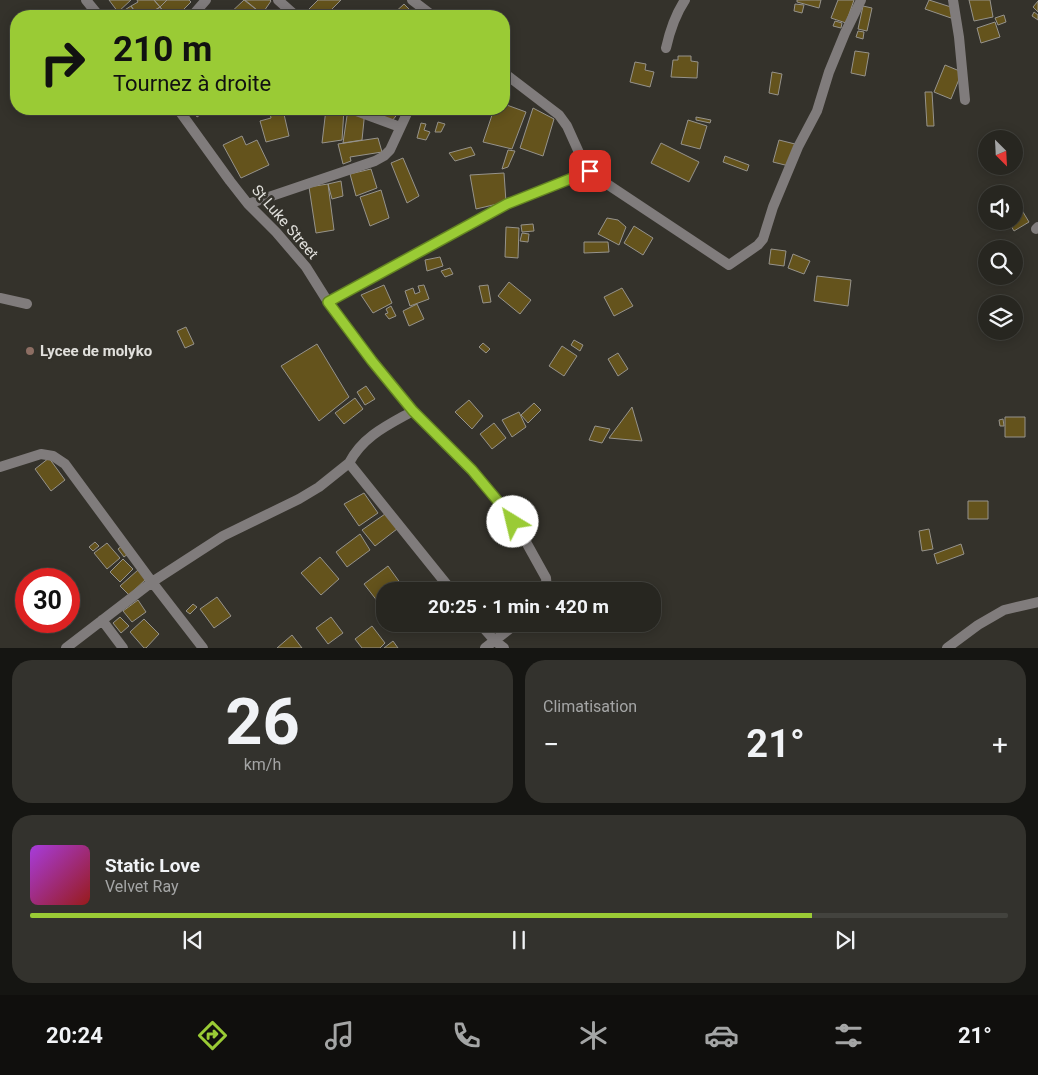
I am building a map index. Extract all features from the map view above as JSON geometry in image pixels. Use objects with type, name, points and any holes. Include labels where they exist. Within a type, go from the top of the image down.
[{"type":"street","points":[[86,0],[94,10]]},
{"type":"street","points":[[197,10],[206,0]]},
{"type":"street","points":[[278,0],[289,10]]},
{"type":"street","points":[[412,0],[425,10]]},
{"type":"street","points":[[666,48],[677,12],[685,0]]},
{"type":"street","points":[[510,78],[559,115],[567,126],[581,157],[590,171],[729,264],[758,245],[762,239],[798,147],[817,111],[829,72],[860,0]]},
{"type":"street","points":[[953,0],[959,37],[965,100]]},
{"type":"street","name":"St Luke Street","points":[[182,115],[248,204],[296,254],[328,302],[372,361],[413,411],[472,470],[497,500],[521,533],[546,578],[546,582]]},
{"type":"street","points":[[367,115],[400,127]]},
{"type":"street","points":[[248,204],[384,156],[390,150],[406,115]]},
{"type":"street","points":[[328,302],[507,204],[590,171]]},
{"type":"street","points":[[0,298],[27,304]]},
{"type":"street","points":[[66,648],[152,582],[223,536],[299,499],[319,487],[349,463],[354,452],[366,440],[413,411]]},
{"type":"street","points":[[0,467],[41,454],[53,456],[65,464],[152,582],[204,648]]},
{"type":"street","points":[[349,463],[445,582]]},
{"type":"street","points":[[947,648],[978,625],[1004,610],[1038,602]]},
{"type":"street","points":[[102,620],[123,648]]},
{"type":"street","points":[[487,632],[504,648]]},
{"type":"street","points":[[485,648],[506,632]]},
{"type":"building","points":[[109,0],[131,0],[120,10],[116,10]]},
{"type":"building","points":[[137,0],[154,0],[160,7],[155,10],[134,10],[131,6],[138,2]]},
{"type":"building","points":[[154,0],[167,0],[160,7]]},
{"type":"building","points":[[167,0],[189,0],[191,2],[183,10],[163,10],[160,7]]},
{"type":"building","points":[[244,0],[257,10],[233,10]]},
{"type":"building","points":[[245,0],[271,1],[265,10],[257,10]]},
{"type":"building","points":[[318,0],[341,0],[331,10],[308,10]]},
{"type":"building","points":[[797,0],[821,0],[819,8],[797,2]]},
{"type":"building","points":[[838,0],[854,0],[846,23],[831,18]]},
{"type":"building","points":[[929,0],[954,8],[951,18],[925,9]]},
{"type":"building","points":[[969,0],[990,0],[993,17],[974,21]]},
{"type":"building","points":[[1038,1],[1038,12],[1033,7]]},
{"type":"building","points":[[404,4],[410,10],[398,10]]},
{"type":"building","points":[[795,4],[804,5],[802,13],[794,11]]},
{"type":"building","points":[[131,6],[134,10],[125,10]]},
{"type":"building","points":[[863,6],[872,8],[867,31],[858,29]]},
{"type":"building","points":[[1034,12],[1038,15],[1038,20],[1032,16]]},
{"type":"building","points":[[1004,15],[1006,22],[998,25],[995,18]]},
{"type":"building","points":[[835,21],[842,23],[841,28],[833,26]]},
{"type":"building","points":[[995,22],[1000,37],[981,43],[977,28]]},
{"type":"building","points":[[858,31],[864,32],[863,39],[856,37]]},
{"type":"building","points":[[855,51],[869,53],[865,76],[851,73]]},
{"type":"building","points":[[678,56],[691,56],[691,61],[698,62],[697,78],[671,77],[673,60],[678,60]]},
{"type":"building","points":[[635,62],[646,64],[645,70],[654,72],[650,87],[630,82]]},
{"type":"building","points":[[945,65],[962,72],[951,99],[934,92]]},
{"type":"building","points":[[772,72],[782,74],[778,95],[769,93]]},
{"type":"building","points":[[925,92],[932,92],[934,126],[927,126]]},
{"type":"building","points":[[510,106],[526,112],[512,149],[483,142],[492,115],[510,115]]},
{"type":"building","points":[[533,108],[554,119],[543,156],[520,148]]},
{"type":"building","points":[[270,115],[284,115],[289,136],[266,142],[260,121],[271,118]]},
{"type":"building","points":[[325,115],[344,115],[342,140],[322,143]]},
{"type":"building","points":[[347,115],[364,115],[362,140],[343,143]]},
{"type":"building","points":[[381,115],[397,115],[392,121]]},
{"type":"building","points":[[696,117],[711,120],[710,123],[696,120]]},
{"type":"building","points":[[688,120],[707,126],[700,149],[681,144]]},
{"type":"building","points":[[438,122],[445,124],[441,132],[435,132]]},
{"type":"building","points":[[421,123],[426,124],[424,130],[430,132],[426,140],[417,138]]},
{"type":"building","points":[[242,136],[246,145],[257,140],[269,165],[241,178],[223,145]]},
{"type":"building","points":[[378,138],[382,152],[350,157],[351,161],[343,164],[338,144]]},
{"type":"building","points":[[779,140],[795,144],[789,166],[773,162]]},
{"type":"building","points":[[661,143],[699,162],[689,182],[651,163]]},
{"type":"building","points":[[471,147],[475,155],[455,161],[449,153]]},
{"type":"building","points":[[508,150],[515,151],[508,167],[502,169]]},
{"type":"building","points":[[725,156],[749,165],[747,171],[723,162]]},
{"type":"building","points":[[403,158],[419,196],[407,203],[391,163]]},
{"type":"building","points":[[371,169],[377,188],[356,196],[350,174]]},
{"type":"building","points":[[504,173],[506,202],[476,209],[470,175]]},
{"type":"building","points":[[341,181],[343,196],[332,199],[328,184]]},
{"type":"building","points":[[328,184],[334,230],[316,233],[309,187]]},
{"type":"building","points":[[381,190],[389,218],[370,226],[360,197]]},
{"type":"building","points":[[1023,212],[1029,222],[1023,226]]},
{"type":"building","points":[[607,218],[618,220],[626,227],[619,245],[598,234]]},
{"type":"building","points":[[533,224],[534,231],[522,232],[521,225]]},
{"type":"building","points":[[634,226],[653,238],[643,255],[624,243]]},
{"type":"building","points":[[506,227],[519,228],[518,258],[505,257]]},
{"type":"building","points":[[522,233],[529,234],[528,242],[520,241]]},
{"type":"building","points":[[584,242],[608,242],[609,252],[584,253]]},
{"type":"building","points":[[771,249],[786,251],[784,266],[769,264]]},
{"type":"building","points":[[793,254],[810,261],[804,274],[788,268]]},
{"type":"building","points":[[440,257],[443,266],[427,271],[425,260]]},
{"type":"building","points":[[450,268],[453,274],[445,277],[441,271]]},
{"type":"building","points":[[817,276],[851,280],[848,306],[814,301]]},
{"type":"building","points":[[509,282],[531,300],[520,314],[498,296]]},
{"type":"building","points":[[384,285],[392,303],[373,313],[361,295]]},
{"type":"building","points":[[424,285],[429,299],[410,306],[405,291],[413,288],[415,294],[420,292],[418,286]]},
{"type":"building","points":[[488,285],[491,302],[483,303],[479,286]]},
{"type":"building","points":[[622,288],[633,306],[614,316],[604,297]]},
{"type":"building","points":[[417,304],[424,319],[409,326],[403,311]]},
{"type":"building","points":[[391,306],[396,316],[389,319],[385,314],[388,313],[386,309]]},
{"type":"building","points":[[186,327],[194,344],[185,348],[177,331]]},
{"type":"building","points":[[574,340],[583,345],[580,351],[571,345]]},
{"type":"building","points":[[483,343],[490,349],[486,353],[479,347]]},
{"type":"building","points":[[317,344],[349,397],[319,421],[281,366]]},
{"type":"building","points":[[562,346],[577,356],[564,376],[549,366]]},
{"type":"building","points":[[618,353],[628,369],[618,376],[608,359]]},
{"type":"building","points":[[366,386],[375,399],[365,405],[357,392]]},
{"type":"building","points":[[355,398],[363,409],[344,424],[335,413]]},
{"type":"building","points":[[469,400],[483,416],[472,429],[455,412]]},
{"type":"building","points":[[534,403],[541,410],[528,423],[521,415]]},
{"type":"building","points":[[632,407],[642,441],[609,438]]},
{"type":"building","points":[[519,412],[526,427],[512,437],[502,420]]},
{"type":"building","points":[[1005,417],[1025,417],[1025,437],[1005,437]]},
{"type":"building","points":[[1003,419],[1004,426],[1000,426],[999,420]]},
{"type":"building","points":[[494,423],[506,438],[492,449],[480,434]]},
{"type":"building","points":[[595,426],[610,429],[602,443],[589,440]]},
{"type":"building","points":[[49,458],[65,480],[51,491],[35,469]]},
{"type":"building","points":[[364,493],[378,513],[359,526],[344,504]]},
{"type":"building","points":[[968,501],[988,501],[988,519],[968,519]]},
{"type":"building","points":[[385,514],[397,529],[375,546],[362,530]]},
{"type":"building","points":[[929,529],[933,549],[922,551],[919,531]]},
{"type":"building","points":[[360,534],[370,550],[347,567],[336,552]]},
{"type":"building","points":[[95,542],[99,546],[93,551],[89,547]]},
{"type":"building","points":[[107,543],[120,558],[107,569],[94,553]]},
{"type":"building","points":[[961,544],[964,554],[937,564],[934,554]]},
{"type":"building","points":[[123,545],[129,553],[124,557],[118,549]]},
{"type":"building","points":[[320,557],[339,579],[321,595],[301,573]]},
{"type":"building","points":[[123,559],[133,569],[120,582],[110,572]]},
{"type":"building","points":[[388,566],[400,582],[376,582],[376,599],[364,584]]},
{"type":"building","points":[[138,570],[146,579],[129,595],[120,586]]},
{"type":"building","points":[[217,597],[231,616],[214,628],[200,609]]},
{"type":"building","points":[[138,600],[146,612],[132,622],[123,611]]},
{"type":"building","points":[[193,604],[197,607],[190,614],[186,611]]},
{"type":"building","points":[[120,617],[129,626],[121,633],[113,623]]},
{"type":"building","points":[[331,617],[343,633],[328,644],[316,628]]},
{"type":"building","points":[[144,619],[159,634],[146,648],[130,632]]},
{"type":"building","points":[[372,626],[385,643],[380,648],[362,648],[355,639]]},
{"type":"building","points":[[292,635],[302,648],[277,648]]},
{"type":"building","points":[[393,641],[398,648],[384,648]]},
{"type":"place","name":"Lycee de molyko","points":[[30,351]]},
{"type":"route","points":[[513,522],[472,470],[413,411],[372,361],[328,302],[507,204],[590,171]]}]
